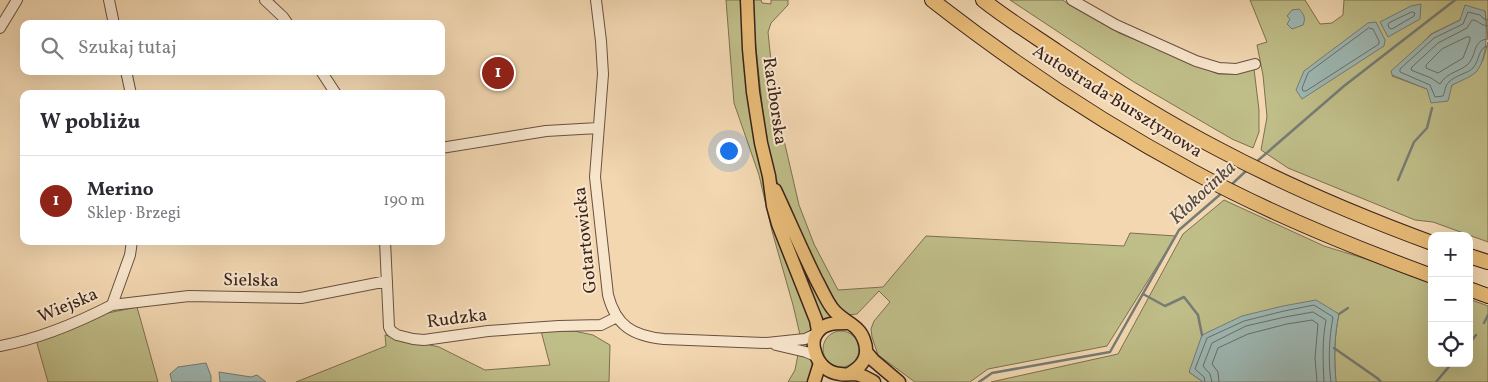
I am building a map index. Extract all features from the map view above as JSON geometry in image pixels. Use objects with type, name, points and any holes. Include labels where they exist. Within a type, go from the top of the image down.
[{"type":"highway","name":"Autostrada Bursztynowa","points":[[932,0],[976,34],[1076,104],[1192,172],[1344,243],[1428,274]]},
{"type":"highway","name":"Autostrada Bursztynowa","points":[[983,0],[1094,77],[1219,150],[1281,181],[1362,216],[1428,241]]},
{"type":"highway","points":[[1473,257],[1488,262]]},
{"type":"highway","points":[[1473,290],[1488,296]]},
{"type":"main road","name":"Raciborska","points":[[747,0],[753,92],[773,206],[778,224],[816,320],[817,333]]},
{"type":"main road","name":"Raciborska","points":[[769,176],[807,262],[829,303],[838,316],[849,323]]},
{"type":"main road","points":[[867,353],[864,362],[855,371],[831,378],[818,360],[814,347],[817,333],[822,327],[834,323],[849,323],[862,334],[867,353],[899,382]]},
{"type":"main road","points":[[814,382],[818,360]]},
{"type":"main road","points":[[849,374],[859,375],[874,382]]},
{"type":"street","points":[[0,28],[17,0]]},
{"type":"street","points":[[109,0],[113,20]]},
{"type":"street","points":[[265,0],[285,20]]},
{"type":"street","name":"Gotartowicka","points":[[596,0],[602,60],[595,163],[596,193],[608,295],[617,318]]},
{"type":"street","points":[[1072,0],[1116,26],[1196,60],[1219,68],[1236,69],[1255,64]]},
{"type":"street","points":[[127,75],[130,90]]},
{"type":"street","points":[[324,75],[333,90]]},
{"type":"street","points":[[445,147],[563,129],[598,128]]},
{"type":"street","name":"Wiejska","points":[[0,346],[18,343],[79,321],[112,304],[130,256],[131,245]]},
{"type":"street","name":"Rudzka","points":[[385,245],[389,327],[397,336],[413,339],[434,339],[507,329],[601,325],[617,318]]},
{"type":"street","name":"Sielska","points":[[112,304],[189,296],[301,298],[387,281]]},
{"type":"street","points":[[617,318],[632,332],[654,338],[767,343],[805,339],[817,333]]},
{"type":"street","points":[[767,343],[806,352],[818,360]]},
{"type":"shaded area","points":[[726,0],[741,0],[749,98],[812,326],[808,355],[812,363],[810,382],[788,382],[795,370],[801,339],[759,175],[734,103]]},
{"type":"shaded area","points":[[753,0],[761,0],[762,3],[771,4],[771,0],[788,0],[788,5],[771,23],[768,32],[780,123],[799,205],[814,244],[838,290],[883,287],[926,236],[1124,246],[1130,233],[1176,236],[1107,346],[988,369],[970,382],[915,382],[878,355],[871,329],[874,321],[890,302],[879,291],[857,314],[847,315],[838,307],[791,219],[773,171],[766,141],[753,20]]},
{"type":"shaded area","points":[[1010,0],[1063,0],[1119,33],[1218,74],[1232,74],[1254,69],[1259,110],[1259,132],[1253,148],[1232,139],[1134,82]]},
{"type":"shaded area","points":[[1250,0],[1305,0],[1320,24],[1332,23],[1343,15],[1344,0],[1488,0],[1488,39],[1485,11],[1460,20],[1431,34],[1392,76],[1427,89],[1452,85],[1476,72],[1483,60],[1488,42],[1488,242],[1473,237],[1473,232],[1460,232],[1433,222],[1415,220],[1288,168],[1261,150],[1267,117],[1263,75],[1257,45],[1267,42]]},
{"type":"shaded area","points":[[1224,200],[1324,246],[1402,270],[1428,281],[1428,367],[1473,367],[1473,300],[1488,306],[1488,382],[1336,382],[1335,348],[1339,314],[1189,372],[1203,382],[991,382],[1118,354],[1183,234]]},
{"type":"shaded area","points":[[778,205],[799,255],[831,317],[822,321],[800,267]]},
{"type":"shaded area","points":[[137,307],[158,382],[48,382],[36,340],[82,325],[103,314]]},
{"type":"shaded area","points":[[541,331],[574,331],[593,335],[610,345],[609,382],[296,382],[386,346],[385,335],[439,347],[485,370],[550,365]]},
{"type":"shaded area","points":[[841,331],[848,332],[854,336],[858,342],[858,356],[854,362],[848,366],[841,367],[834,366],[828,362],[824,356],[823,349],[824,342],[828,336],[834,332]]},
{"type":"water","points":[[1421,4],[1420,19],[1388,37],[1380,22],[1411,6]]},
{"type":"water","points":[[1465,5],[1485,11],[1486,35],[1483,59],[1474,74],[1452,85],[1448,101],[1431,103],[1427,89],[1392,75],[1391,71],[1432,34],[1460,20]]},
{"type":"water","points":[[1299,9],[1304,16],[1304,23],[1292,29],[1287,24],[1290,19],[1287,16],[1292,10]]},
{"type":"water","points":[[1376,22],[1385,40],[1384,46],[1302,99],[1296,90],[1304,71],[1368,23]]},
{"type":"water","points":[[1316,300],[1339,314],[1335,348],[1336,382],[1203,382],[1189,372],[1202,335],[1242,316]]},
{"type":"water","points":[[206,363],[211,376],[211,382],[172,382],[170,374],[178,367]]},
{"type":"water","points":[[219,372],[251,377],[257,375],[266,382],[220,382]]},
{"type":"waterway","name":"Kłokocinka","points":[[1255,163],[1344,86],[1455,0]]},
{"type":"waterway","points":[[1398,180],[1414,142],[1427,128],[1432,108]]},
{"type":"waterway","name":"Kłokocinka","points":[[1231,185],[1247,170]]},
{"type":"waterway","name":"Kłokocinka","points":[[979,382],[992,373],[1110,352],[1179,230],[1223,192]]},
{"type":"waterway","points":[[1143,294],[1165,306],[1184,297],[1198,315],[1202,335]]},
{"type":"waterway","points":[[1339,314],[1348,308]]},
{"type":"waterway","points":[[1484,323],[1488,315]]},
{"type":"waterway","points":[[1473,339],[1476,335]]},
{"type":"waterway","points":[[1334,348],[1381,382]]},
{"type":"waterway","points":[[1436,382],[1449,367]]},
{"type":"place","name":"Merino","points":[[498,73]]}]
